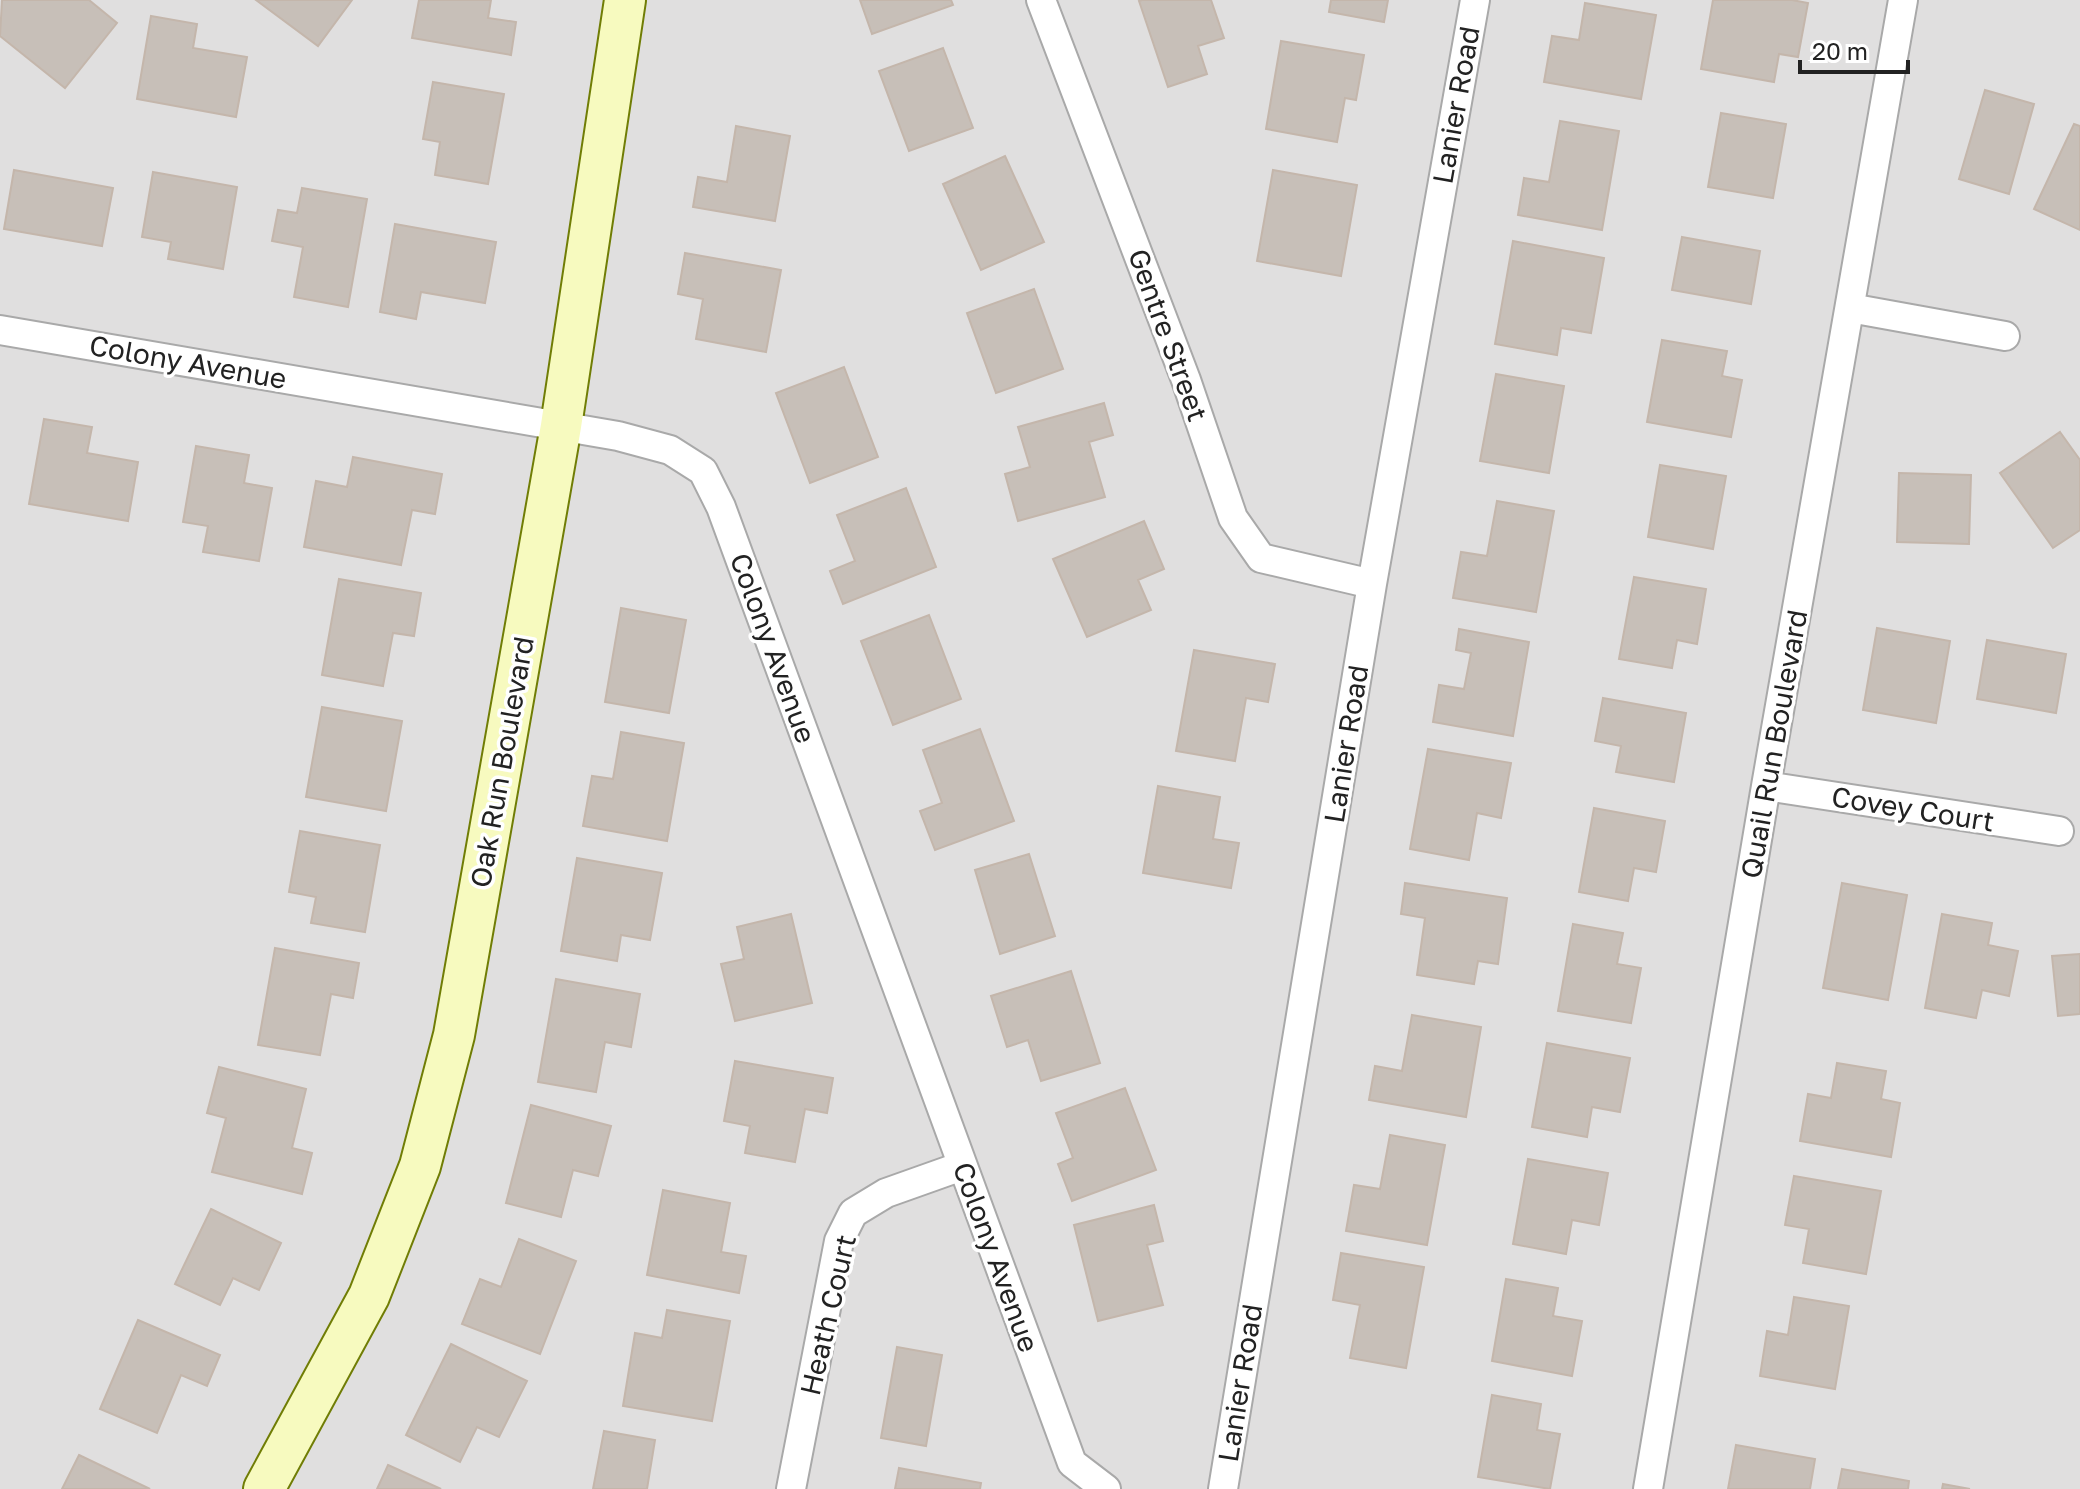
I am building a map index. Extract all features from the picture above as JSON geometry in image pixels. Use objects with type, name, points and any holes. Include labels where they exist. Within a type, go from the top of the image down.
[{"type":"street","name":"Oak Run Boulevard","points":[[264,1489],[369,1296],[420,1166],[454,1035],[561,426],[625,0]]},
{"type":"street","name":"Gentre Street","points":[[1041,0],[1180,365],[1233,518],[1261,558],[1372,584]]},
{"type":"street","name":"Lanier Road","points":[[1223,1489],[1372,584],[1475,0]]},
{"type":"street","name":"Quail Run Boulevard","points":[[1648,1489],[1903,0]]},
{"type":"street","points":[[1850,308],[2005,336]]},
{"type":"street","name":"Colony Avenue","points":[[0,330],[561,426],[670,450],[703,471],[721,507],[1072,1463],[1106,1489]]},
{"type":"street","name":"Covey Court","points":[[1766,786],[2059,831]]},
{"type":"street","name":"Heath Court","points":[[791,1489],[839,1241],[853,1213],[886,1193],[962,1166]]},
{"type":"shaded area","points":[[0,0],[2080,0],[2080,1489],[0,1489]]},
{"type":"building","points":[[2,0],[89,0],[117,23],[65,88],[0,36]]},
{"type":"building","points":[[256,0],[352,0],[318,46]]},
{"type":"building","points":[[419,0],[491,0],[488,18],[516,22],[511,55],[412,38]]},
{"type":"building","points":[[860,0],[951,0],[953,5],[872,34]]},
{"type":"building","points":[[1211,0],[1224,38],[1198,46],[1207,74],[1168,87],[1139,1]]},
{"type":"building","points":[[1331,0],[1388,0],[1384,22],[1329,12]]},
{"type":"building","points":[[1713,0],[1792,0],[1808,3],[1798,57],[1779,54],[1774,82],[1701,69]]},
{"type":"building","points":[[1585,3],[1656,15],[1641,99],[1544,82],[1552,36],[1579,40]]},
{"type":"building","points":[[151,16],[197,24],[193,48],[247,57],[236,117],[137,99]]},
{"type":"building","points":[[1281,41],[1364,55],[1356,100],[1345,98],[1337,142],[1266,129]]},
{"type":"building","points":[[943,48],[973,128],[909,151],[879,71]]},
{"type":"building","points":[[433,82],[504,94],[488,184],[435,175],[440,142],[423,139]]},
{"type":"building","points":[[1985,90],[2034,104],[2009,194],[1959,179]]},
{"type":"building","points":[[1721,113],[1786,124],[1773,198],[1708,187]]},
{"type":"building","points":[[1560,121],[1619,131],[1602,230],[1518,215],[1524,178],[1549,182]]},
{"type":"building","points":[[2074,124],[2080,126],[2080,230],[2034,209]]},
{"type":"building","points":[[736,126],[790,136],[775,221],[693,207],[698,177],[727,182]]},
{"type":"building","points":[[1005,156],[1044,242],[981,270],[943,184]]},
{"type":"building","points":[[14,170],[113,188],[102,246],[4,229]]},
{"type":"building","points":[[1273,170],[1357,185],[1341,276],[1257,261]]},
{"type":"building","points":[[153,172],[237,187],[223,269],[168,259],[171,242],[142,237]]},
{"type":"building","points":[[302,188],[367,199],[348,307],[294,297],[303,247],[272,241],[278,210],[297,213]]},
{"type":"building","points":[[395,224],[496,242],[485,303],[421,292],[416,319],[380,312]]},
{"type":"building","points":[[1682,237],[1760,251],[1751,304],[1672,290]]},
{"type":"building","points":[[1513,241],[1604,258],[1591,333],[1561,328],[1557,355],[1495,344]]},
{"type":"building","points":[[685,253],[781,270],[766,352],[696,339],[703,299],[678,294]]},
{"type":"building","points":[[1034,289],[1063,369],[996,393],[967,313]]},
{"type":"building","points":[[1662,340],[1727,351],[1722,376],[1742,380],[1731,437],[1647,422]]},
{"type":"building","points":[[844,367],[878,457],[810,483],[776,393]]},
{"type":"building","points":[[1496,374],[1564,386],[1549,473],[1480,461]]},
{"type":"building","points":[[1104,403],[1113,435],[1089,442],[1105,497],[1018,521],[1005,474],[1030,467],[1018,427]]},
{"type":"building","points":[[44,419],[92,427],[87,453],[138,462],[128,521],[29,504]]},
{"type":"building","points":[[2060,432],[2080,460],[2080,530],[2053,548],[2000,473]]},
{"type":"building","points":[[196,446],[249,455],[244,483],[272,488],[259,561],[203,552],[208,526],[183,522]]},
{"type":"building","points":[[353,457],[442,474],[435,514],[412,510],[401,565],[304,547],[316,481],[347,487]]},
{"type":"building","points":[[1660,465],[1726,476],[1713,549],[1648,537]]},
{"type":"building","points":[[1899,473],[1971,475],[1969,544],[1897,542]]},
{"type":"building","points":[[906,488],[936,567],[843,604],[830,571],[855,561],[837,515]]},
{"type":"building","points":[[1497,501],[1554,511],[1536,612],[1453,598],[1461,552],[1487,556]]},
{"type":"building","points":[[1144,521],[1164,569],[1138,580],[1151,610],[1087,637],[1053,559]]},
{"type":"building","points":[[1634,577],[1706,589],[1697,644],[1677,640],[1672,668],[1619,659]]},
{"type":"building","points":[[339,579],[421,593],[414,636],[393,633],[383,686],[322,675]]},
{"type":"building","points":[[621,608],[686,620],[669,713],[605,702]]},
{"type":"building","points":[[929,615],[961,699],[893,725],[861,641]]},
{"type":"building","points":[[1877,628],[1950,641],[1936,723],[1863,710]]},
{"type":"building","points":[[1459,629],[1529,642],[1513,736],[1433,722],[1439,685],[1464,689],[1471,653],[1456,650]]},
{"type":"building","points":[[1987,640],[2066,654],[2056,713],[1977,699]]},
{"type":"building","points":[[1194,650],[1275,664],[1268,702],[1246,698],[1235,761],[1176,751]]},
{"type":"building","points":[[1603,698],[1686,713],[1674,782],[1616,772],[1621,746],[1595,741]]},
{"type":"building","points":[[322,707],[402,721],[386,811],[306,797]]},
{"type":"building","points":[[980,729],[1014,821],[935,850],[920,811],[942,803],[923,750]]},
{"type":"building","points":[[621,732],[684,743],[667,841],[583,826],[592,776],[613,779]]},
{"type":"building","points":[[1428,749],[1511,763],[1501,818],[1477,813],[1469,860],[1410,849]]},
{"type":"building","points":[[1158,786],[1220,797],[1213,839],[1239,843],[1231,888],[1143,873]]},
{"type":"building","points":[[1594,808],[1665,821],[1656,872],[1634,868],[1628,901],[1579,892]]},
{"type":"building","points":[[300,831],[380,845],[365,932],[311,923],[316,897],[289,892]]},
{"type":"building","points":[[1029,854],[1055,936],[1000,954],[975,870]]},
{"type":"building","points":[[577,858],[662,873],[650,940],[621,935],[617,961],[561,951]]},
{"type":"building","points":[[1405,883],[1507,898],[1498,964],[1478,961],[1474,984],[1417,975],[1425,918],[1401,914]]},
{"type":"building","points":[[1842,883],[1907,895],[1888,1000],[1823,988]]},
{"type":"building","points":[[791,914],[812,1003],[735,1021],[721,964],[744,959],[737,927]]},
{"type":"building","points":[[1942,914],[1992,923],[1988,945],[2018,951],[2009,996],[1982,990],[1976,1018],[1925,1008]]},
{"type":"building","points":[[1573,924],[1623,933],[1617,964],[1641,968],[1631,1023],[1558,1011]]},
{"type":"building","points":[[275,948],[359,963],[353,998],[331,994],[320,1055],[258,1045]]},
{"type":"building","points":[[2080,954],[2080,1014],[2058,1016],[2052,956]]},
{"type":"building","points":[[1071,971],[1100,1063],[1041,1081],[1028,1040],[1007,1047],[991,996]]},
{"type":"building","points":[[556,979],[640,994],[631,1047],[605,1042],[596,1092],[538,1082]]},
{"type":"building","points":[[1412,1015],[1481,1027],[1466,1117],[1369,1100],[1375,1066],[1402,1071]]},
{"type":"building","points":[[1547,1043],[1630,1058],[1620,1112],[1592,1107],[1587,1137],[1532,1127]]},
{"type":"building","points":[[735,1061],[833,1078],[827,1113],[805,1109],[795,1162],[745,1153],[750,1126],[724,1121]]},
{"type":"building","points":[[1837,1063],[1886,1071],[1881,1099],[1900,1103],[1891,1157],[1800,1141],[1808,1094],[1831,1098]]},
{"type":"building","points":[[219,1067],[306,1089],[292,1148],[312,1153],[302,1194],[212,1172],[226,1118],[207,1113]]},
{"type":"building","points":[[1125,1088],[1156,1170],[1072,1201],[1058,1164],[1073,1158],[1056,1113]]},
{"type":"building","points":[[531,1105],[611,1126],[598,1176],[573,1170],[561,1217],[506,1203]]},
{"type":"building","points":[[1390,1135],[1445,1145],[1427,1245],[1346,1231],[1354,1185],[1380,1189]]},
{"type":"building","points":[[1528,1159],[1608,1173],[1599,1225],[1572,1220],[1566,1254],[1513,1244]]},
{"type":"building","points":[[1794,1176],[1881,1191],[1866,1274],[1803,1263],[1809,1229],[1785,1225]]},
{"type":"building","points":[[663,1190],[730,1203],[721,1252],[746,1256],[739,1293],[647,1275]]},
{"type":"building","points":[[1154,1205],[1163,1241],[1147,1245],[1163,1305],[1098,1321],[1074,1225]]},
{"type":"building","points":[[211,1209],[281,1243],[259,1290],[233,1278],[220,1305],[175,1284]]},
{"type":"building","points":[[519,1239],[576,1261],[540,1354],[462,1324],[480,1279],[501,1287]]},
{"type":"building","points":[[1341,1253],[1424,1267],[1406,1368],[1350,1358],[1360,1305],[1333,1300]]},
{"type":"building","points":[[1506,1279],[1558,1288],[1553,1316],[1582,1321],[1572,1376],[1492,1361]]},
{"type":"building","points":[[1794,1297],[1849,1306],[1835,1389],[1760,1376],[1767,1331],[1788,1335]]},
{"type":"building","points":[[667,1310],[730,1321],[712,1421],[623,1406],[635,1333],[662,1338]]},
{"type":"building","points":[[138,1320],[220,1355],[207,1386],[181,1375],[157,1433],[100,1409]]},
{"type":"building","points":[[451,1344],[527,1381],[499,1437],[477,1427],[460,1462],[406,1435]]},
{"type":"building","points":[[897,1347],[942,1355],[926,1446],[881,1438]]},
{"type":"building","points":[[1492,1395],[1541,1404],[1537,1430],[1560,1434],[1550,1489],[1478,1477]]},
{"type":"building","points":[[604,1431],[655,1440],[647,1489],[593,1489]]},
{"type":"building","points":[[1736,1445],[1815,1459],[1810,1489],[1728,1489]]},
{"type":"building","points":[[79,1455],[150,1489],[62,1489]]},
{"type":"building","points":[[388,1465],[441,1489],[377,1489]]},
{"type":"building","points":[[899,1468],[981,1483],[980,1489],[895,1489]]},
{"type":"building","points":[[1842,1469],[1909,1481],[1908,1489],[1838,1489]]},
{"type":"building","points":[[1943,1484],[1970,1489],[1942,1489]]}]
